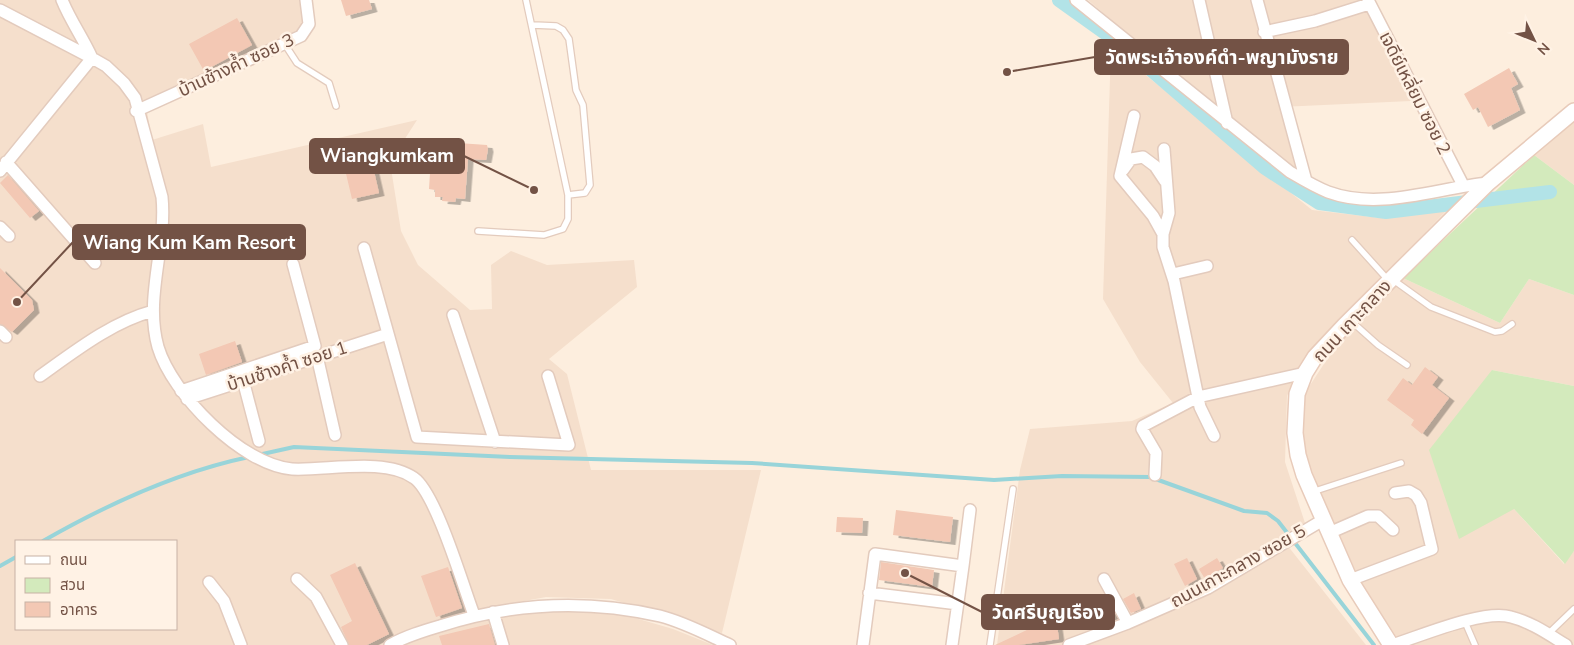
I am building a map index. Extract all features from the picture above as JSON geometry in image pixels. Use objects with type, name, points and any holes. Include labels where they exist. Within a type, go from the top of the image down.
[{"type":"street","points":[[62,0],[70,19],[84,40],[92,58]]},
{"type":"street","name":"บ้านช้างค้ำ ซอย 3","points":[[136,111],[300,36],[309,24],[306,0]]},
{"type":"street","points":[[1076,0],[1290,172],[1329,192],[1375,199],[1425,195],[1463,185],[1488,183]]},
{"type":"street","points":[[1199,0],[1227,123]]},
{"type":"street","points":[[1256,0],[1306,181]]},
{"type":"street","points":[[1264,32],[1315,21],[1368,2]]},
{"type":"street","name":"เจดีย์เหลี่ยม ซอย 2","points":[[1368,2],[1463,185]]},
{"type":"street","points":[[0,10],[106,66],[124,83],[135,98],[136,111],[162,197],[164,214],[153,292],[154,329],[164,363],[184,395],[212,425],[259,460],[270,465],[294,469],[387,467],[414,478],[432,500],[474,615]]},
{"type":"street","points":[[92,58],[3,167],[95,263]]},
{"type":"street","name":"ถนน เกาะกลาง","points":[[1392,645],[1350,580],[1321,526],[1312,492],[1298,455],[1295,433],[1298,394],[1305,374],[1315,357],[1350,320],[1488,183],[1574,111]]},
{"type":"street","points":[[1134,116],[1120,176],[1153,216],[1163,234]]},
{"type":"street","points":[[1164,149],[1169,214],[1163,234],[1163,247],[1173,274],[1200,407],[1214,436]]},
{"type":"street","points":[[1122,171],[1131,159],[1143,157],[1155,166],[1167,184]]},
{"type":"street","points":[[0,226],[9,236]]},
{"type":"street","points":[[364,248],[417,437],[569,446],[548,376]]},
{"type":"street","points":[[184,395],[314,346],[293,264]]},
{"type":"street","points":[[1173,274],[1207,266]]},
{"type":"street","points":[[40,376],[75,351],[135,316],[153,311]]},
{"type":"street","points":[[453,315],[496,442]]},
{"type":"street","name":"บ้านช้างค้ำ ซอย 1","points":[[184,395],[243,380],[388,334]]},
{"type":"street","points":[[317,356],[335,435]]},
{"type":"street","points":[[1155,475],[1156,453],[1142,427],[1198,397],[1305,374]]},
{"type":"street","points":[[243,380],[259,440]]},
{"type":"street","points":[[1350,580],[1432,549],[1420,503],[1416,495],[1409,491],[1395,494]]},
{"type":"street","points":[[952,645],[970,510]]},
{"type":"street","name":"ถนนเกาะกลาง ซอย 5","points":[[1070,645],[1091,642],[1208,588],[1285,540],[1321,526],[1368,516],[1378,516],[1393,530]]},
{"type":"street","points":[[863,645],[874,554],[963,566]]},
{"type":"street","points":[[297,579],[316,596],[342,645]]},
{"type":"street","points":[[1104,579],[1128,624]]},
{"type":"street","points":[[209,582],[224,601],[241,645]]},
{"type":"street","points":[[870,593],[958,604]]},
{"type":"street","points":[[390,645],[404,638],[474,615],[543,605],[605,606],[662,616],[719,642],[730,645]]},
{"type":"street","points":[[493,612],[503,645]]},
{"type":"street","points":[[1392,645],[1484,616],[1510,616],[1566,645]]},
{"type":"lane","points":[[478,231],[544,235],[563,229],[568,219],[568,195],[533,25],[526,0]]},
{"type":"lane","points":[[533,25],[556,26],[563,30],[569,39],[576,90],[583,105],[590,185],[585,193],[568,195]]},
{"type":"lane","points":[[284,43],[297,63],[329,82],[336,106]]},
{"type":"lane","points":[[1352,240],[1390,280],[1431,307],[1495,332],[1512,324]]},
{"type":"lane","points":[[1350,320],[1378,345],[1407,365]]},
{"type":"lane","points":[[1312,492],[1401,463]]},
{"type":"lane","points":[[990,645],[1013,489]]},
{"type":"lane","points":[[1548,634],[1574,608]]},
{"type":"lane","points":[[1465,622],[1475,645]]},
{"type":"shaded area","points":[[0,0],[300,0],[304,18],[299,30],[145,100],[152,140],[203,124],[211,167],[417,120],[390,162],[401,231],[418,265],[470,310],[492,309],[491,265],[511,251],[547,265],[634,260],[637,287],[549,359],[567,374],[591,470],[761,470],[722,633],[611,599],[546,597],[465,612],[390,645],[0,645]]},
{"type":"shaded area","points":[[1088,0],[1365,0],[1411,101],[1280,107],[1301,175],[1238,128]]},
{"type":"shaded area","points":[[1111,47],[1312,210],[1381,218],[1447,210],[1304,358],[1287,396],[1285,462],[1305,523],[1280,536],[1366,645],[997,645],[1020,470],[1030,429],[1132,421],[1173,403],[1140,362],[1103,299]]},
{"type":"shaded area","points":[[1574,119],[1574,185],[1534,155]]},
{"type":"shaded area","points":[[1403,278],[1500,323],[1529,279],[1574,295],[1574,386],[1492,370],[1514,509],[1564,564],[1574,551],[1574,645],[1402,645],[1362,585],[1302,452],[1303,396],[1335,347]]},
{"type":"shaded area","points":[[550,610],[611,611],[673,629],[713,645],[402,645],[478,620]]},
{"type":"green space","points":[[1534,155],[1574,185],[1574,295],[1529,279],[1500,323],[1403,278]]},
{"type":"green space","points":[[1492,370],[1574,386],[1574,551],[1565,564],[1514,509],[1459,539],[1429,450]]},
{"type":"building","points":[[341,0],[369,0],[372,9],[346,16]]},
{"type":"building","points":[[237,18],[252,45],[204,71],[189,44]]},
{"type":"building","points":[[1509,68],[1518,84],[1511,88],[1520,110],[1488,127],[1478,107],[1473,110],[1464,94]]},
{"type":"building","points":[[444,142],[487,145],[488,149],[486,160],[468,159],[465,199],[456,198],[455,202],[442,201],[443,197],[435,197],[435,190],[429,189],[430,173],[436,173],[437,167],[442,167]]},
{"type":"building","points":[[370,154],[379,193],[352,199],[343,161]]},
{"type":"building","points":[[8,175],[39,211],[30,218],[0,183]]},
{"type":"building","points":[[0,268],[32,300],[34,310],[12,332],[0,324]]},
{"type":"building","points":[[235,341],[242,362],[206,375],[199,354]]},
{"type":"building","points":[[1425,367],[1438,377],[1432,385],[1449,398],[1422,434],[1411,425],[1414,420],[1387,400],[1403,378],[1412,385]]},
{"type":"building","points":[[896,510],[953,517],[950,542],[893,535]]},
{"type":"building","points":[[837,517],[863,518],[862,533],[836,532]]},
{"type":"building","points":[[1187,558],[1197,579],[1185,586],[1174,564]]},
{"type":"building","points":[[1217,558],[1223,568],[1205,579],[1199,569]]},
{"type":"building","points":[[881,562],[934,570],[932,587],[879,580]]},
{"type":"building","points":[[355,563],[389,634],[367,645],[349,645],[341,627],[352,621],[330,575]]},
{"type":"building","points":[[448,567],[462,608],[436,617],[421,576]]},
{"type":"building","points":[[1134,593],[1141,609],[1131,613],[1123,599]]},
{"type":"building","points":[[1107,599],[1115,615],[1097,623],[1090,607]]},
{"type":"building","points":[[1056,618],[1059,639],[1019,645],[995,645],[1031,628],[1030,622]]},
{"type":"building","points":[[489,624],[495,645],[442,645],[439,636]]},
{"type":"waterway","points":[[1059,0],[1122,45],[1265,168],[1319,203],[1386,212],[1550,192]]},
{"type":"waterway","points":[[258,455],[294,447],[510,457],[752,463],[994,480],[1062,476],[1150,477],[1244,511],[1267,513],[1278,521],[1374,645]]},
{"type":"waterway","points":[[45,540],[143,491],[195,471],[249,457]]},
{"type":"waterway","points":[[0,566],[15,558]]},
{"type":"place","name":"วัดพระเจ้าองค์ดำ-พญามังราย","points":[[1007,72]]},
{"type":"place","name":"Wiangkumkam","points":[[534,190]]},
{"type":"place","name":"Wiang Kum Kam Resort","points":[[17,302]]},
{"type":"place","name":"วัดศรีบุญเรือง","points":[[905,573]]}]
